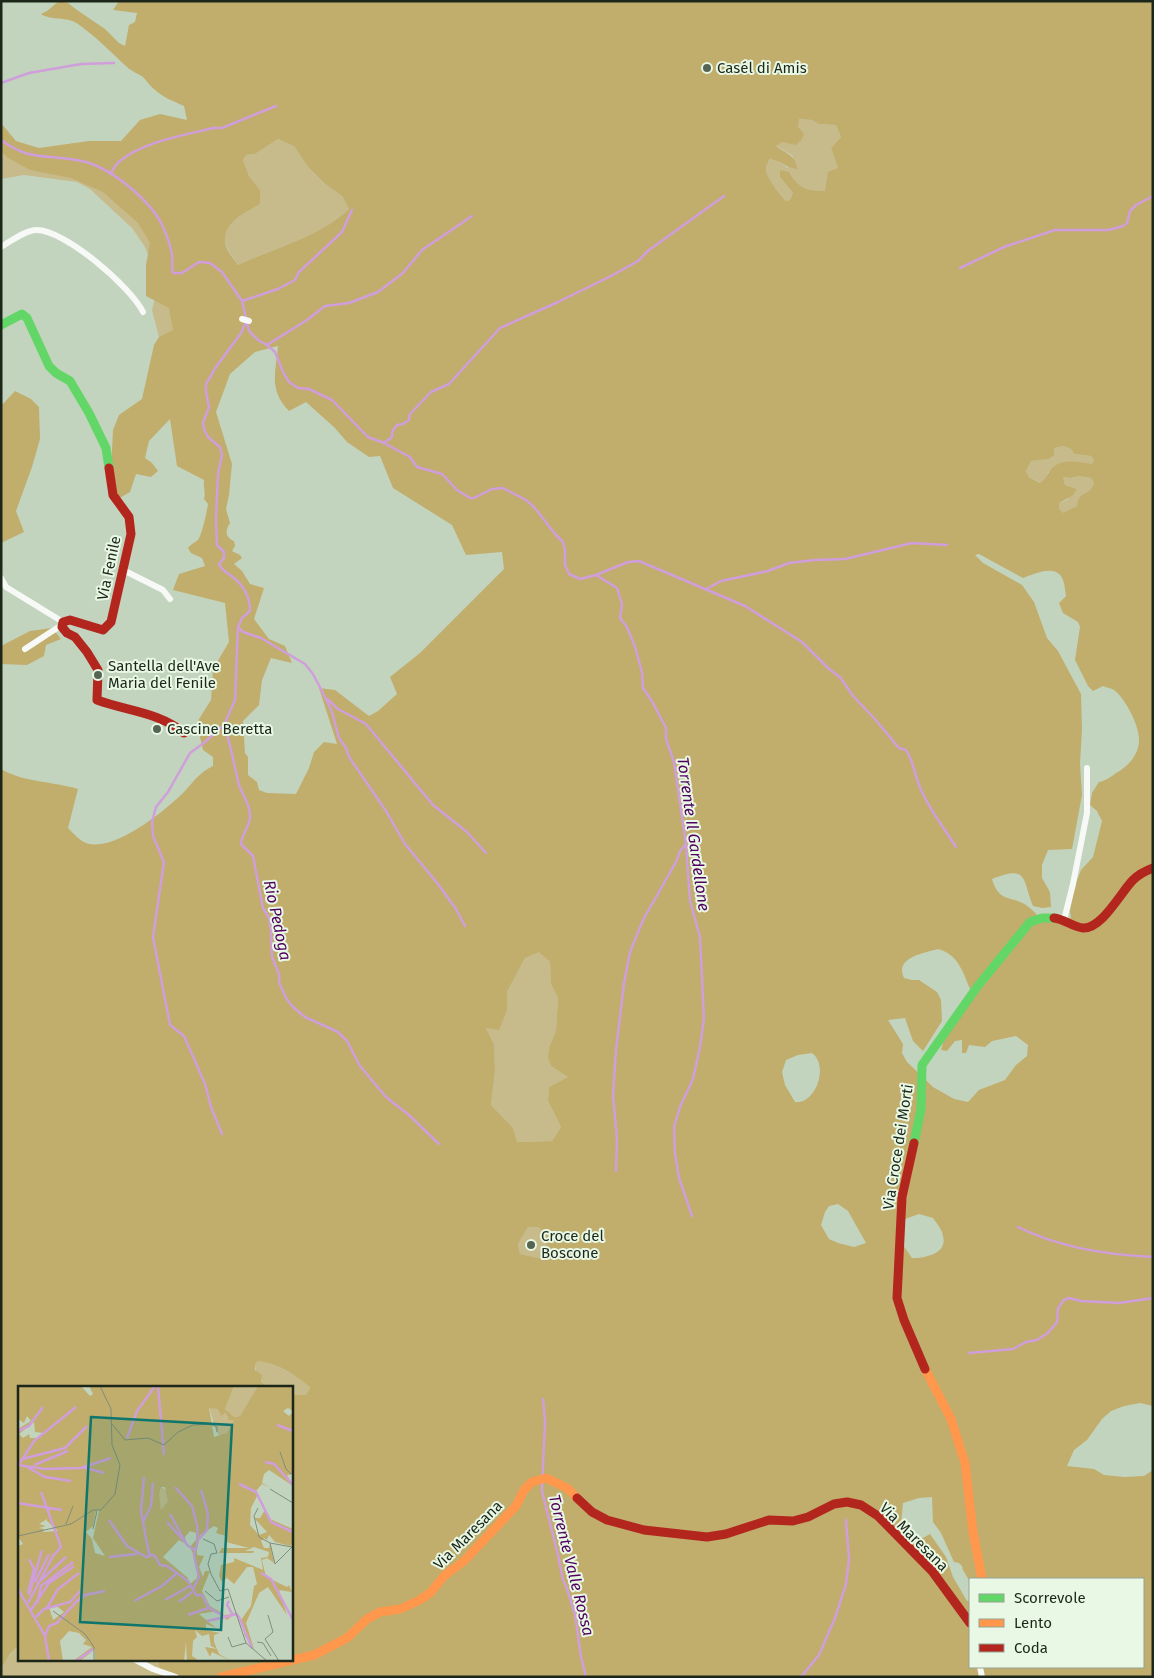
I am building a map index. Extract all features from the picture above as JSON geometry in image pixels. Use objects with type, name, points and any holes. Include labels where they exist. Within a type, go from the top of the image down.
[{"type":"street","points":[[1,247],[28,232],[43,231],[51,234],[84,253],[121,282],[138,301],[143,312]]},
{"type":"street","name":"Via Fenile","points":[[1,325],[22,314],[27,318],[32,325],[48,366],[70,381],[89,413],[106,448],[113,495],[129,517],[131,534],[111,622],[103,630],[70,620],[63,624]]},
{"type":"street","points":[[123,570],[163,590],[170,599]]},
{"type":"street","points":[[1,578],[6,587],[63,624],[67,633],[76,637],[98,670],[97,700],[160,717],[184,733]]},
{"type":"street","points":[[25,649],[63,624]]},
{"type":"street","points":[[1064,920],[1087,813],[1086,768]]},
{"type":"street","name":"Via Croce dei Morti","points":[[982,1578],[973,1532],[965,1463],[952,1419],[925,1369],[904,1320],[897,1298],[902,1197],[921,1109],[922,1065],[977,987],[1030,922],[1038,918],[1048,917],[1064,920],[1076,927],[1094,926],[1114,905],[1129,884],[1146,870],[1153,868]]},
{"type":"street","name":"Via Maresana","points":[[221,1677],[314,1655],[347,1638],[367,1619],[380,1612],[400,1609],[420,1600],[432,1592],[444,1576],[464,1562],[516,1506],[524,1490],[532,1482],[546,1478],[567,1488],[592,1512],[607,1520],[644,1530],[678,1535],[706,1537],[726,1534],[769,1520],[793,1520],[808,1517],[834,1504],[847,1502],[861,1505],[878,1516],[924,1562],[969,1622]]},
{"type":"street","points":[[136,1660],[153,1669],[176,1677]]},
{"type":"shaded area","points":[[59,1],[68,3],[105,29],[119,43],[125,46],[129,25],[135,22],[137,13],[113,10],[119,1],[1153,1],[1153,1406],[1140,1403],[1111,1411],[1102,1419],[1087,1440],[1074,1450],[1067,1466],[1094,1469],[1104,1475],[1124,1477],[1144,1476],[1153,1470],[1153,1677],[161,1677],[158,1660],[292,1660],[292,1395],[306,1395],[310,1387],[286,1370],[273,1364],[258,1361],[255,1365],[255,1370],[262,1375],[261,1381],[266,1386],[18,1386],[18,1646],[10,1654],[1,1669],[1,769],[20,777],[78,789],[68,828],[83,842],[98,844],[111,842],[125,836],[165,809],[194,780],[213,766],[213,757],[203,750],[198,729],[199,719],[211,700],[213,669],[229,642],[225,603],[173,590],[179,574],[205,566],[202,558],[191,553],[188,548],[200,537],[208,504],[204,499],[204,480],[177,466],[170,419],[149,441],[145,458],[158,471],[151,477],[136,474],[130,492],[118,499],[111,472],[113,430],[119,415],[142,399],[154,345],[159,337],[173,330],[169,308],[146,296],[146,265],[150,243],[138,223],[103,192],[71,178],[30,170],[8,158],[1,151],[1,123],[16,141],[39,148],[89,141],[121,141],[140,120],[160,114],[187,120],[184,106],[157,92],[143,77],[129,69],[78,24],[69,20],[41,14]],"holes":[[[799,119],[812,120],[819,124],[836,125],[841,137],[831,148],[838,168],[828,172],[825,191],[804,188],[796,182],[789,172],[780,170],[780,177],[793,193],[790,200],[786,201],[771,182],[766,167],[770,159],[797,169],[793,158],[776,146],[782,142],[796,145],[804,134],[798,127]],[[278,139],[294,146],[308,167],[324,183],[342,196],[349,209],[337,219],[310,235],[238,265],[226,247],[225,240],[228,228],[237,218],[260,204],[260,190],[249,176],[243,160],[246,155],[255,154]],[[278,346],[275,372],[276,388],[282,403],[289,411],[306,402],[335,428],[347,442],[369,457],[380,456],[393,488],[452,525],[466,555],[502,552],[504,569],[420,653],[390,677],[397,694],[378,711],[369,716],[335,690],[319,688],[337,744],[324,742],[314,752],[309,768],[296,794],[267,793],[259,790],[257,782],[248,775],[248,757],[245,753],[243,721],[259,705],[262,680],[271,658],[292,663],[285,646],[269,639],[254,619],[264,588],[250,584],[242,571],[234,564],[242,558],[232,551],[235,546],[234,541],[227,534],[230,523],[226,509],[232,464],[216,412],[230,374],[255,352]],[[1064,446],[1071,449],[1074,454],[1091,456],[1094,460],[1092,464],[1081,462],[1058,464],[1040,483],[1029,477],[1026,471],[1031,461],[1049,459],[1054,455],[1054,448]],[[1079,476],[1091,478],[1094,483],[1092,488],[1080,497],[1077,506],[1063,513],[1059,509],[1059,503],[1072,496],[1077,489],[1065,485],[1063,477]],[[979,554],[1023,578],[1045,571],[1056,572],[1060,575],[1064,582],[1066,596],[1059,603],[1063,613],[1078,622],[1080,627],[1075,660],[1088,686],[1093,691],[1103,686],[1114,690],[1123,699],[1134,719],[1138,733],[1138,749],[1129,763],[1110,777],[1099,782],[1092,793],[1090,805],[1097,811],[1102,821],[1093,857],[1081,870],[1075,885],[1070,911],[1071,918],[1052,919],[1044,922],[1026,905],[998,892],[992,879],[1012,873],[1018,874],[1025,881],[1033,906],[1051,907],[1050,892],[1042,878],[1042,865],[1048,850],[1072,849],[1082,795],[1080,764],[1082,729],[1081,694],[1058,651],[1047,638],[1034,602],[1022,585],[983,563],[975,555]],[[938,949],[951,956],[960,966],[972,993],[944,1039],[941,1050],[947,1051],[955,1041],[962,1040],[962,1053],[966,1053],[969,1045],[985,1047],[992,1041],[1016,1036],[1028,1045],[1027,1056],[1016,1065],[1005,1080],[979,1090],[968,1102],[954,1099],[933,1087],[907,1062],[902,1053],[903,1044],[888,1020],[905,1018],[913,1041],[923,1051],[942,1021],[941,1000],[937,992],[919,980],[904,978],[902,971],[903,965],[912,957]],[[539,952],[550,962],[551,984],[558,998],[556,1031],[550,1045],[548,1057],[551,1066],[568,1077],[549,1087],[548,1101],[561,1127],[552,1141],[517,1142],[513,1128],[491,1105],[495,1071],[494,1044],[486,1028],[499,1030],[507,1010],[507,992],[525,958]],[[812,1053],[817,1058],[820,1071],[817,1086],[809,1097],[801,1102],[795,1102],[785,1085],[782,1072],[786,1060],[798,1055]],[[838,1204],[848,1211],[866,1243],[854,1247],[829,1239],[821,1225],[829,1206]],[[919,1214],[933,1218],[942,1233],[944,1242],[939,1251],[934,1254],[912,1258],[903,1245],[905,1219]],[[528,1227],[539,1227],[549,1252],[543,1259],[520,1254],[518,1244]]]},
{"type":"shaded area","points":[[798,119],[812,120],[819,124],[836,125],[841,137],[831,148],[838,168],[825,191],[804,188],[796,182],[789,172],[780,177],[793,193],[790,200],[786,201],[771,182],[766,169],[771,159],[775,159],[788,168],[793,156],[776,146],[798,127]]},
{"type":"shaded area","points":[[1,136],[15,146],[98,164],[201,295],[161,345],[152,310],[157,290],[151,262],[145,247],[132,228],[90,189],[77,182],[24,175],[1,179]]},
{"type":"shaded area","points":[[278,139],[294,146],[308,167],[324,183],[342,196],[349,209],[337,219],[310,235],[238,265],[227,247],[226,230],[235,220],[260,204],[260,190],[249,176],[243,160],[246,155],[255,154]]},
{"type":"shaded area","points":[[15,391],[31,399],[39,407],[40,439],[16,511],[24,532],[1,543],[1,406]]},
{"type":"shaded area","points":[[1064,446],[1071,449],[1074,454],[1091,456],[1094,460],[1092,465],[1048,472],[1046,479],[1041,483],[1029,477],[1026,471],[1031,461],[1049,459],[1054,448]]},
{"type":"shaded area","points":[[1079,476],[1091,478],[1094,483],[1092,488],[1080,497],[1077,506],[1063,514],[1059,509],[1059,503],[1067,500],[1077,489],[1065,485],[1063,477]]},
{"type":"shaded area","points":[[52,628],[61,639],[46,645],[44,656],[27,665],[1,664],[1,646],[30,631]]},
{"type":"shaded area","points":[[539,951],[550,962],[551,984],[558,998],[556,1031],[550,1045],[551,1066],[568,1077],[549,1087],[548,1101],[561,1127],[552,1141],[517,1142],[513,1128],[491,1105],[495,1071],[494,1044],[486,1028],[507,1010],[507,992],[525,958]]},
{"type":"shaded area","points":[[528,1227],[539,1227],[543,1231],[549,1252],[543,1259],[520,1254],[518,1244]]},
{"type":"shaded area","points":[[258,1361],[266,1362],[292,1374],[310,1386],[306,1395],[292,1395],[292,1386],[266,1386],[256,1371],[255,1365]]},
{"type":"shaded area","points":[[18,1646],[18,1660],[158,1660],[161,1677],[1,1677],[4,1664]]},
{"type":"waterway","points":[[1,83],[29,73],[81,64],[114,63]]},
{"type":"waterway","points":[[110,174],[118,163],[128,155],[151,144],[213,128],[222,128],[276,106]]},
{"type":"waterway","name":"Torrente Il Gardellone","points":[[1,140],[26,153],[78,160],[102,168],[112,174],[134,190],[159,219],[171,248],[173,273],[182,273],[199,262],[210,263],[222,272],[242,301],[249,331],[275,352],[289,382],[298,388],[309,389],[332,400],[368,437],[410,457],[417,467],[442,474],[457,490],[470,498],[474,498],[492,489],[503,488],[526,500],[563,542],[565,565],[569,574],[580,579],[596,575],[617,588],[622,604],[620,618],[627,627],[635,647],[642,672],[643,688],[666,728],[666,739],[674,762],[686,844],[690,901],[700,937],[704,1018],[693,1079],[680,1107],[674,1127],[675,1153],[679,1178],[692,1216]]},
{"type":"waterway","points":[[384,443],[392,437],[392,432],[397,425],[409,420],[410,414],[431,392],[449,384],[500,328],[558,302],[638,261],[649,250],[724,196]]},
{"type":"waterway","points":[[960,268],[1004,247],[1055,230],[1109,230],[1123,226],[1127,223],[1130,211],[1136,205],[1153,196]]},
{"type":"waterway","points":[[242,301],[278,289],[295,280],[299,272],[342,232],[352,210]]},
{"type":"waterway","points":[[267,345],[307,320],[325,306],[349,303],[378,292],[403,273],[422,250],[472,216]]},
{"type":"waterway","name":"Rio Pedoga","points":[[246,322],[241,333],[206,384],[209,407],[203,423],[208,437],[220,447],[222,455],[218,474],[216,519],[217,545],[224,552],[224,558],[219,564],[244,589],[250,606],[250,611],[242,618],[238,627],[235,700],[224,725],[239,785],[250,814],[241,844],[253,856],[263,908],[269,918],[272,957],[286,998],[305,1017],[338,1032],[347,1041],[360,1066],[386,1097],[409,1115],[439,1144]]},
{"type":"waterway","points":[[708,588],[721,581],[768,571],[789,563],[845,559],[912,543],[947,545]]},
{"type":"waterway","points":[[596,575],[628,562],[639,561],[745,606],[802,642],[829,669],[840,677],[853,696],[899,748],[906,750],[925,797],[956,847]]},
{"type":"waterway","points":[[238,627],[243,632],[261,638],[305,664],[313,674],[332,712],[339,738],[346,748],[349,757],[386,811],[405,844],[438,884],[456,909],[465,926]]},
{"type":"waterway","points":[[327,699],[338,709],[366,724],[433,805],[467,832],[486,853]]},
{"type":"waterway","points":[[222,1134],[211,1107],[205,1084],[184,1036],[170,1025],[153,937],[164,862],[153,836],[152,822],[156,807],[168,792],[190,753],[224,725]]},
{"type":"waterway","points":[[616,1171],[617,1138],[613,1096],[616,1050],[624,983],[630,952],[643,920],[676,862],[680,851],[686,844]]},
{"type":"waterway","points":[[1018,1227],[1066,1245],[1101,1252],[1153,1257]]},
{"type":"waterway","points":[[969,1353],[1013,1349],[1026,1342],[1037,1340],[1048,1333],[1057,1322],[1058,1308],[1064,1300],[1069,1298],[1081,1301],[1119,1303],[1153,1298]]},
{"type":"waterway","name":"Torrente Valle Rossa","points":[[543,1399],[545,1421],[542,1491],[563,1580],[575,1614],[586,1677]]},
{"type":"waterway","points":[[801,1677],[819,1655],[835,1618],[846,1584],[849,1559],[846,1520]]},
{"type":"traffic: fast","points":[[1,325],[22,314],[27,318],[49,366],[56,373],[70,381],[89,413],[106,448],[109,468]]},
{"type":"traffic: fast","points":[[914,1143],[921,1109],[922,1065],[977,987],[1030,922],[1042,918],[1054,918]]},
{"type":"traffic: slow","points":[[925,1369],[951,1419],[965,1463],[973,1532],[982,1578]]},
{"type":"traffic: slow","points":[[221,1677],[314,1655],[347,1638],[367,1619],[380,1612],[400,1609],[420,1600],[431,1592],[444,1576],[464,1561],[516,1506],[524,1490],[532,1482],[546,1478],[567,1488],[577,1498]]},
{"type":"traffic: jam","points":[[109,468],[113,495],[129,517],[131,534],[111,622],[103,630],[70,620],[63,622],[62,627],[67,633],[75,637],[98,670],[97,700],[153,716],[184,733]]},
{"type":"traffic: jam","points":[[1054,918],[1079,927],[1090,927],[1097,923],[1111,909],[1135,878],[1153,868]]},
{"type":"traffic: jam","points":[[914,1143],[902,1197],[897,1298],[904,1320],[925,1369]]},
{"type":"traffic: jam","points":[[577,1498],[592,1512],[607,1520],[644,1530],[707,1537],[726,1534],[769,1520],[793,1521],[808,1517],[834,1504],[847,1502],[861,1505],[878,1516],[932,1571],[969,1622]]},
{"type":"place","name":"Casél di Amis","points":[[707,68]]},
{"type":"place","name":"Santella dell'Ave Maria del Fenile","points":[[98,675]]},
{"type":"place","name":"Cascine Beretta","points":[[157,729]]},
{"type":"place","name":"Croce del Boscone","points":[[531,1245]]}]
